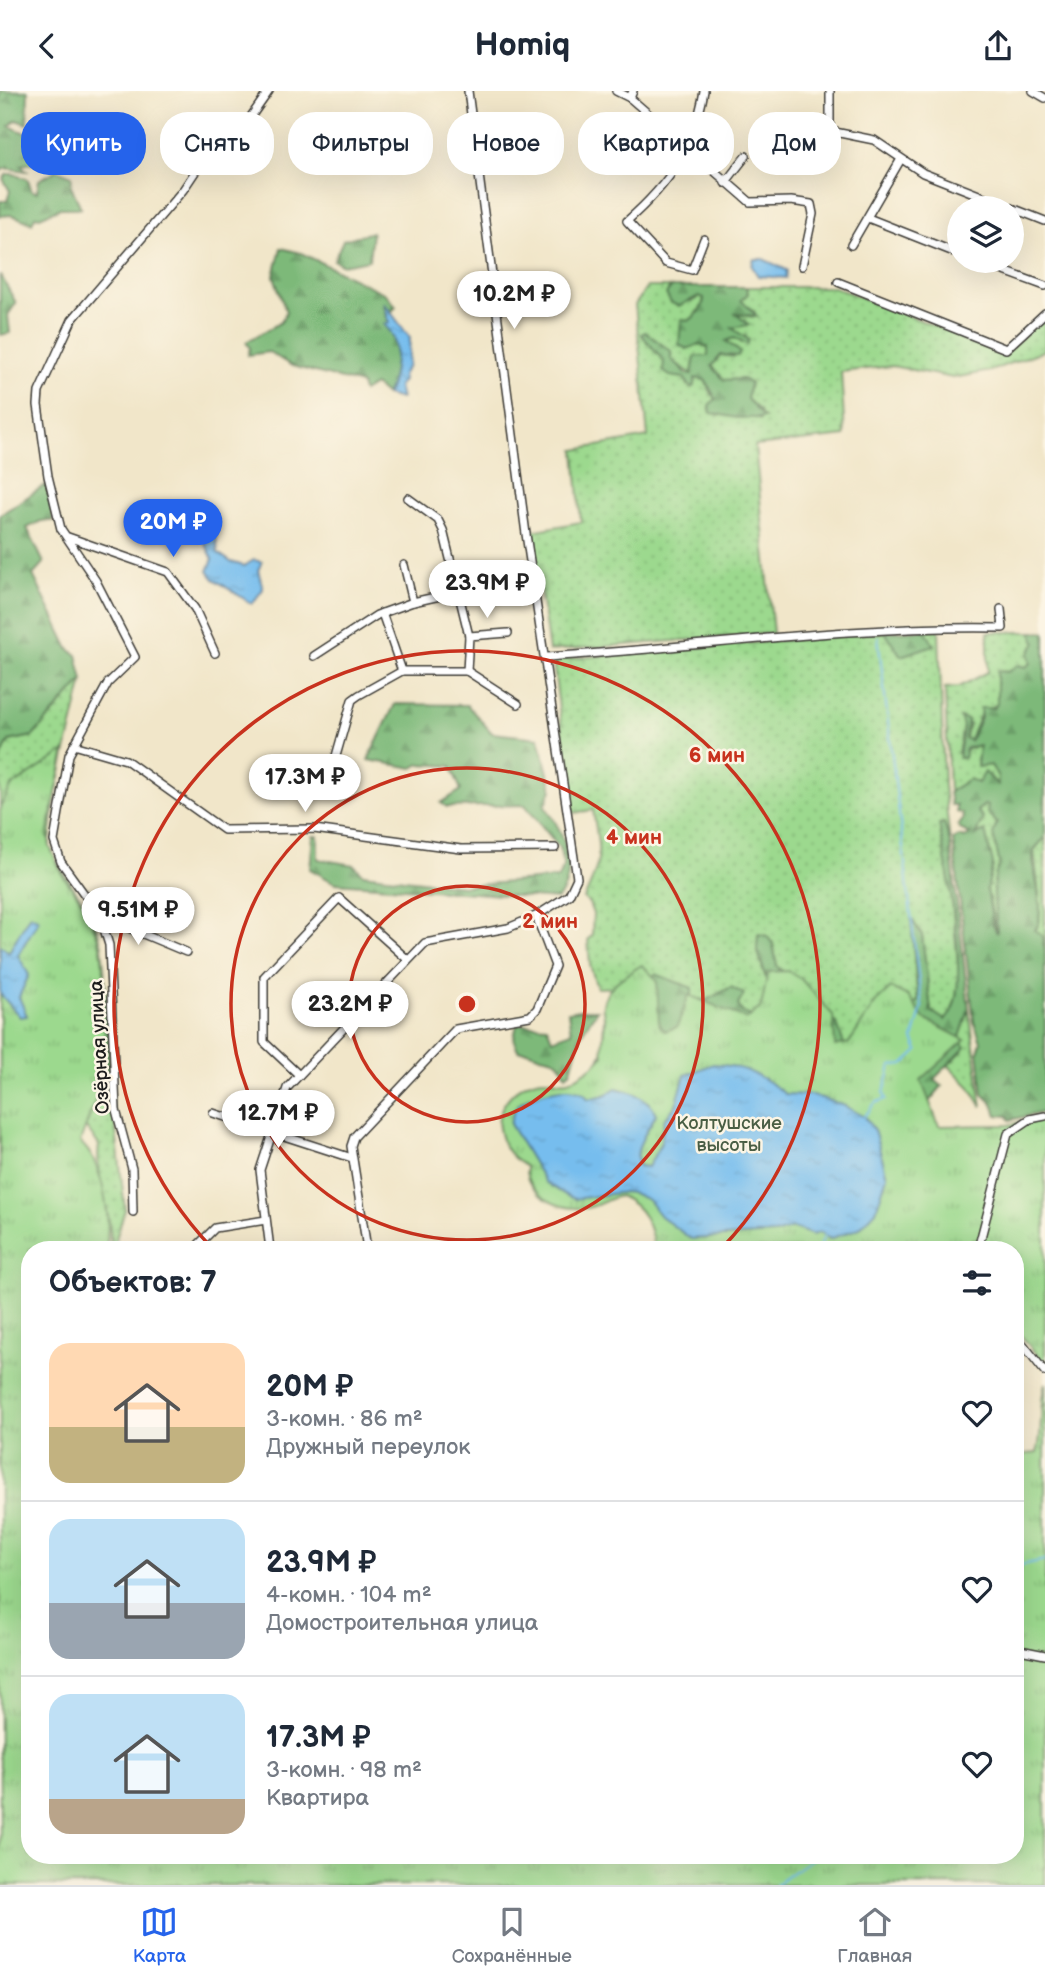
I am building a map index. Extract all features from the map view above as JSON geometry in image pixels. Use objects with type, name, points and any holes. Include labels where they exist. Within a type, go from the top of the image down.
[{"type":"street","points":[[215,653],[195,609],[169,572],[68,537],[61,530],[48,476],[38,405],[39,392],[54,354],[72,320],[183,190],[209,151],[250,118],[268,91]]},
{"type":"street","points":[[269,1241],[260,1170],[287,1088],[408,960],[432,940],[508,927],[536,916],[569,895],[577,878],[547,657],[531,575],[468,91]]},
{"type":"street","points":[[616,91],[631,95],[649,112]]},
{"type":"street","points":[[698,112],[704,91]]},
{"type":"street","points":[[830,91],[830,131],[874,140],[923,173],[1045,221]]},
{"type":"street","points":[[1032,91],[1045,98]]},
{"type":"street","points":[[725,183],[746,156]]},
{"type":"street","points":[[851,245],[901,159]]},
{"type":"street","points":[[670,175],[657,194],[627,221],[666,263],[692,270],[704,239]]},
{"type":"street","points":[[716,175],[750,202],[791,201],[811,204],[813,213],[802,265]]},
{"type":"street","points":[[868,218],[947,249]]},
{"type":"street","points":[[1010,273],[1045,286]]},
{"type":"street","points":[[838,282],[1006,349],[1045,313]]},
{"type":"street","points":[[408,498],[441,524],[469,636],[467,671]]},
{"type":"street","name":"Озёрная улица","points":[[68,537],[117,620],[135,657],[108,683],[74,745],[62,783],[54,841],[61,862],[100,916],[109,945],[116,1110],[132,1169],[133,1212]]},
{"type":"street","points":[[404,565],[413,602]]},
{"type":"street","points":[[314,656],[382,613],[413,602],[531,575]]},
{"type":"street","points":[[547,657],[850,631],[921,627],[1003,628],[1001,609]]},
{"type":"street","points":[[382,613],[402,671]]},
{"type":"street","points":[[469,636],[508,633]]},
{"type":"street","points":[[336,756],[352,700],[402,671],[467,671],[518,704]]},
{"type":"street","points":[[74,745],[126,760],[223,830],[314,829],[461,849],[555,848]]},
{"type":"street","points":[[299,1075],[264,1042],[264,977],[339,898],[408,960]]},
{"type":"street","points":[[100,916],[186,952]]},
{"type":"street","points":[[366,1241],[352,1159],[351,1146],[354,1137],[456,1029],[530,1016],[537,1009],[555,966],[536,916]]},
{"type":"street","points":[[213,1113],[352,1159]]},
{"type":"street","points":[[980,1241],[1008,1134],[1030,1119],[1045,1117]]},
{"type":"street","points":[[202,1241],[215,1229],[266,1220]]},
{"type":"street","points":[[1024,1345],[1045,1372]]},
{"type":"street","points":[[1024,1651],[1045,1655]]},
{"type":"green space","points":[[0,91],[28,91],[27,112],[21,112],[21,122],[16,120],[9,126],[21,131],[21,170],[3,168],[0,173]]},
{"type":"green space","points":[[7,174],[28,179],[32,191],[37,192],[39,180],[48,175],[72,176],[71,186],[81,208],[60,208],[40,217],[35,216],[32,223],[12,215],[0,216],[0,201],[7,201],[10,191],[3,179]]},
{"type":"green space","points":[[372,232],[369,260],[343,265],[334,260],[343,240]]},
{"type":"green space","points":[[281,248],[301,253],[386,294],[396,307],[391,312],[384,305],[389,324],[385,324],[395,345],[393,376],[386,395],[374,385],[363,392],[361,384],[292,366],[269,352],[248,355],[250,348],[246,342],[281,322],[286,312],[274,276]]},
{"type":"green space","points":[[0,274],[16,303],[8,315],[10,333],[0,335]]},
{"type":"green space","points":[[647,287],[671,287],[668,290],[692,302],[700,296],[704,297],[702,306],[690,321],[687,349],[699,344],[708,347],[708,356],[694,360],[692,374],[670,359],[672,355],[654,346],[675,377],[684,377],[688,385],[695,378],[705,380],[710,392],[737,418],[751,416],[760,420],[760,411],[747,399],[743,379],[724,380],[712,366],[720,355],[734,357],[740,352],[726,341],[734,338],[742,343],[746,336],[733,332],[732,328],[748,324],[735,314],[753,317],[755,312],[740,300],[748,291],[746,287],[834,287],[1005,353],[1045,316],[1045,350],[990,371],[953,378],[892,366],[841,372],[845,436],[755,446],[773,633],[549,651],[532,531],[581,522],[575,450],[648,437],[635,305]]},
{"type":"green space","points":[[672,287],[746,287],[748,294],[741,300],[757,316],[736,314],[749,325],[732,328],[749,340],[747,344],[734,338],[726,341],[740,352],[738,356],[721,355],[712,366],[724,380],[743,379],[750,383],[747,399],[764,418],[737,418],[711,413],[709,405],[716,399],[705,380],[695,378],[695,386],[691,388],[684,378],[670,376],[663,371],[664,361],[641,334],[645,332],[671,351],[671,359],[687,374],[692,374],[695,356],[708,356],[708,347],[699,344],[687,349],[679,345],[681,319],[689,321],[694,317],[704,298],[699,296],[679,306],[671,303],[666,294]]},
{"type":"green space","points":[[47,484],[53,521],[41,521],[27,528],[44,563],[33,575],[69,649],[77,655],[83,680],[33,736],[9,741],[0,759],[0,515]]},
{"type":"green space","points":[[939,629],[944,786],[950,843],[944,823],[960,984],[950,1016],[944,1020],[931,1011],[922,935],[911,920],[918,1001],[846,1050],[792,979],[777,966],[773,944],[762,968],[769,986],[765,1011],[756,1018],[743,1013],[737,1005],[650,991],[597,988],[590,965],[588,939],[592,936],[593,914],[589,903],[584,899],[597,865],[597,837],[593,810],[572,813],[553,660],[885,632],[933,644],[925,630]]},
{"type":"green space","points":[[925,630],[934,645],[901,656],[885,632]]},
{"type":"green space","points":[[988,632],[1032,632],[1036,642],[1031,650],[1031,663],[1026,667],[1019,665],[1007,672],[1001,670],[997,682],[997,704],[981,713],[969,741],[965,738],[969,724],[963,726],[958,753],[979,745],[977,766],[991,765],[998,777],[997,785],[989,775],[978,783],[969,779],[949,792],[945,688],[959,687],[988,672]]},
{"type":"green space","points":[[1032,632],[1045,632],[1045,837],[1034,850],[1033,859],[1040,905],[1039,923],[1035,930],[1042,936],[1045,951],[1045,1112],[1010,1120],[1008,1116],[997,1115],[993,1104],[983,1094],[978,1052],[981,1042],[974,1022],[953,840],[959,836],[965,838],[970,834],[958,825],[963,819],[962,813],[956,812],[956,805],[951,805],[949,792],[969,779],[978,783],[985,772],[998,785],[998,777],[991,765],[977,767],[979,745],[966,748],[964,758],[959,758],[963,726],[960,718],[968,720],[965,738],[970,741],[981,717],[980,708],[994,708],[997,704],[997,671],[1008,672],[1017,665],[1026,667],[1031,663],[1029,654],[1036,642]],"holes":[[[984,805],[988,806],[987,813],[997,823],[993,834],[1000,865],[994,880],[997,933],[993,925],[987,889],[993,864],[985,831],[975,836],[983,818],[977,811]]]},
{"type":"green space","points":[[83,680],[55,797],[49,850],[93,917],[102,946],[107,1003],[93,1002],[112,1097],[125,1209],[115,1241],[110,1241],[99,1172],[99,1145],[79,1119],[0,945],[0,759],[9,741],[33,736]]},
{"type":"green space","points":[[395,704],[467,705],[492,733],[539,738],[552,789],[545,806],[558,827],[569,863],[565,887],[558,899],[335,883],[310,869],[313,836],[318,836],[318,859],[354,865],[363,874],[463,886],[558,878],[564,866],[559,847],[525,805],[447,807],[441,803],[461,790],[451,766],[420,764],[413,768],[368,760]]},
{"type":"green space","points":[[65,751],[48,831],[50,847],[63,876],[89,911],[101,949],[107,995],[104,1018],[107,1078],[99,1091],[80,1142],[95,1163],[100,1177],[106,1208],[107,1241],[21,1241],[21,1864],[1024,1864],[1024,1454],[1037,1453],[1045,1383],[1045,1885],[0,1885],[0,808],[11,787]]},
{"type":"green space","points":[[984,805],[988,806],[988,813],[997,823],[994,834],[1000,865],[995,898],[996,933],[987,889],[993,866],[985,831],[975,836],[983,818],[977,811]]},
{"type":"green space","points":[[944,823],[950,843],[969,1009],[959,1040],[966,1047],[934,1079],[942,1086],[923,1109],[592,1077],[603,1051],[604,1014],[635,987],[656,974],[692,988],[692,999],[703,1002],[731,987],[744,994],[738,1005],[743,1013],[756,1018],[765,1011],[769,986],[757,949],[758,934],[767,936],[773,944],[777,966],[837,1024],[846,1050],[918,1001],[911,918],[922,935],[931,1011],[945,1020],[954,1006],[958,985],[958,957],[956,927],[939,824]]},
{"type":"green space","points":[[1045,837],[1045,951],[1042,936],[1035,931],[1039,923],[1040,905],[1034,850]]},
{"type":"green space","name":"Колтушские высоты","points":[[642,965],[657,980],[659,1024],[665,1031],[677,1027],[689,995],[747,1019],[761,1007],[768,972],[788,971],[801,979],[833,1015],[835,1046],[849,1043],[876,1002],[891,988],[908,996],[924,1019],[965,1040],[921,1080],[939,1126],[1009,1125],[1045,1116],[1045,1365],[1024,1339],[1024,1241],[653,1241],[640,1211],[620,1196],[593,1206],[573,1208],[554,1203],[537,1192],[527,1177],[526,1167],[511,1155],[502,1141],[499,1128],[501,1111],[505,1102],[528,1083],[546,1079],[568,1081],[592,1067],[603,1056],[603,1007],[608,992],[618,981]]},
{"type":"green space","points":[[92,1002],[107,1003],[112,1097],[103,1096]]},
{"type":"green space","points":[[969,1009],[982,1107],[970,1087],[948,1065],[965,1048],[959,1040]]},
{"type":"green space","points":[[597,1010],[580,1036],[571,1071],[566,1075],[556,1061],[528,1051],[519,1051],[514,1038],[517,1024],[547,1026],[552,1039],[571,1032],[568,1012]]},
{"type":"water","points":[[754,259],[763,259],[787,270],[786,278],[758,276],[752,266]]},
{"type":"water","points":[[384,303],[410,338],[408,366],[402,375],[403,381],[398,386],[401,399],[386,395],[393,376],[395,344],[384,324],[389,323]]},
{"type":"water","points":[[201,517],[215,529],[218,553],[231,562],[244,566],[254,560],[262,562],[258,570],[263,589],[252,604],[214,579],[208,571],[213,559],[203,539],[205,530]]},
{"type":"water","points":[[30,914],[39,919],[18,955],[29,975],[19,997],[27,1016],[20,1017],[0,994],[0,945],[9,952]]},
{"type":"water","points":[[713,1064],[743,1069],[769,1082],[785,1094],[812,1095],[843,1105],[865,1117],[874,1130],[887,1176],[876,1211],[860,1228],[830,1239],[820,1232],[813,1235],[793,1228],[775,1234],[691,1239],[660,1216],[648,1200],[635,1194],[625,1192],[575,1199],[567,1196],[545,1182],[510,1124],[519,1104],[544,1092],[576,1090],[588,1099],[605,1095],[616,1088],[628,1091],[645,1099],[656,1114],[642,1139],[637,1159],[639,1166],[648,1167],[661,1143],[664,1120],[676,1105],[685,1075]]},
{"type":"waterway","points":[[863,1118],[875,1103],[886,1099],[884,1093],[891,1066],[903,1065],[918,1051],[913,1039],[922,1007],[878,637]]},
{"type":"waterway","points":[[822,1241],[825,1235]]},
{"type":"waterway","points":[[1024,1564],[1045,1560]]},
{"type":"waterway","points":[[776,1885],[805,1864]]}]
